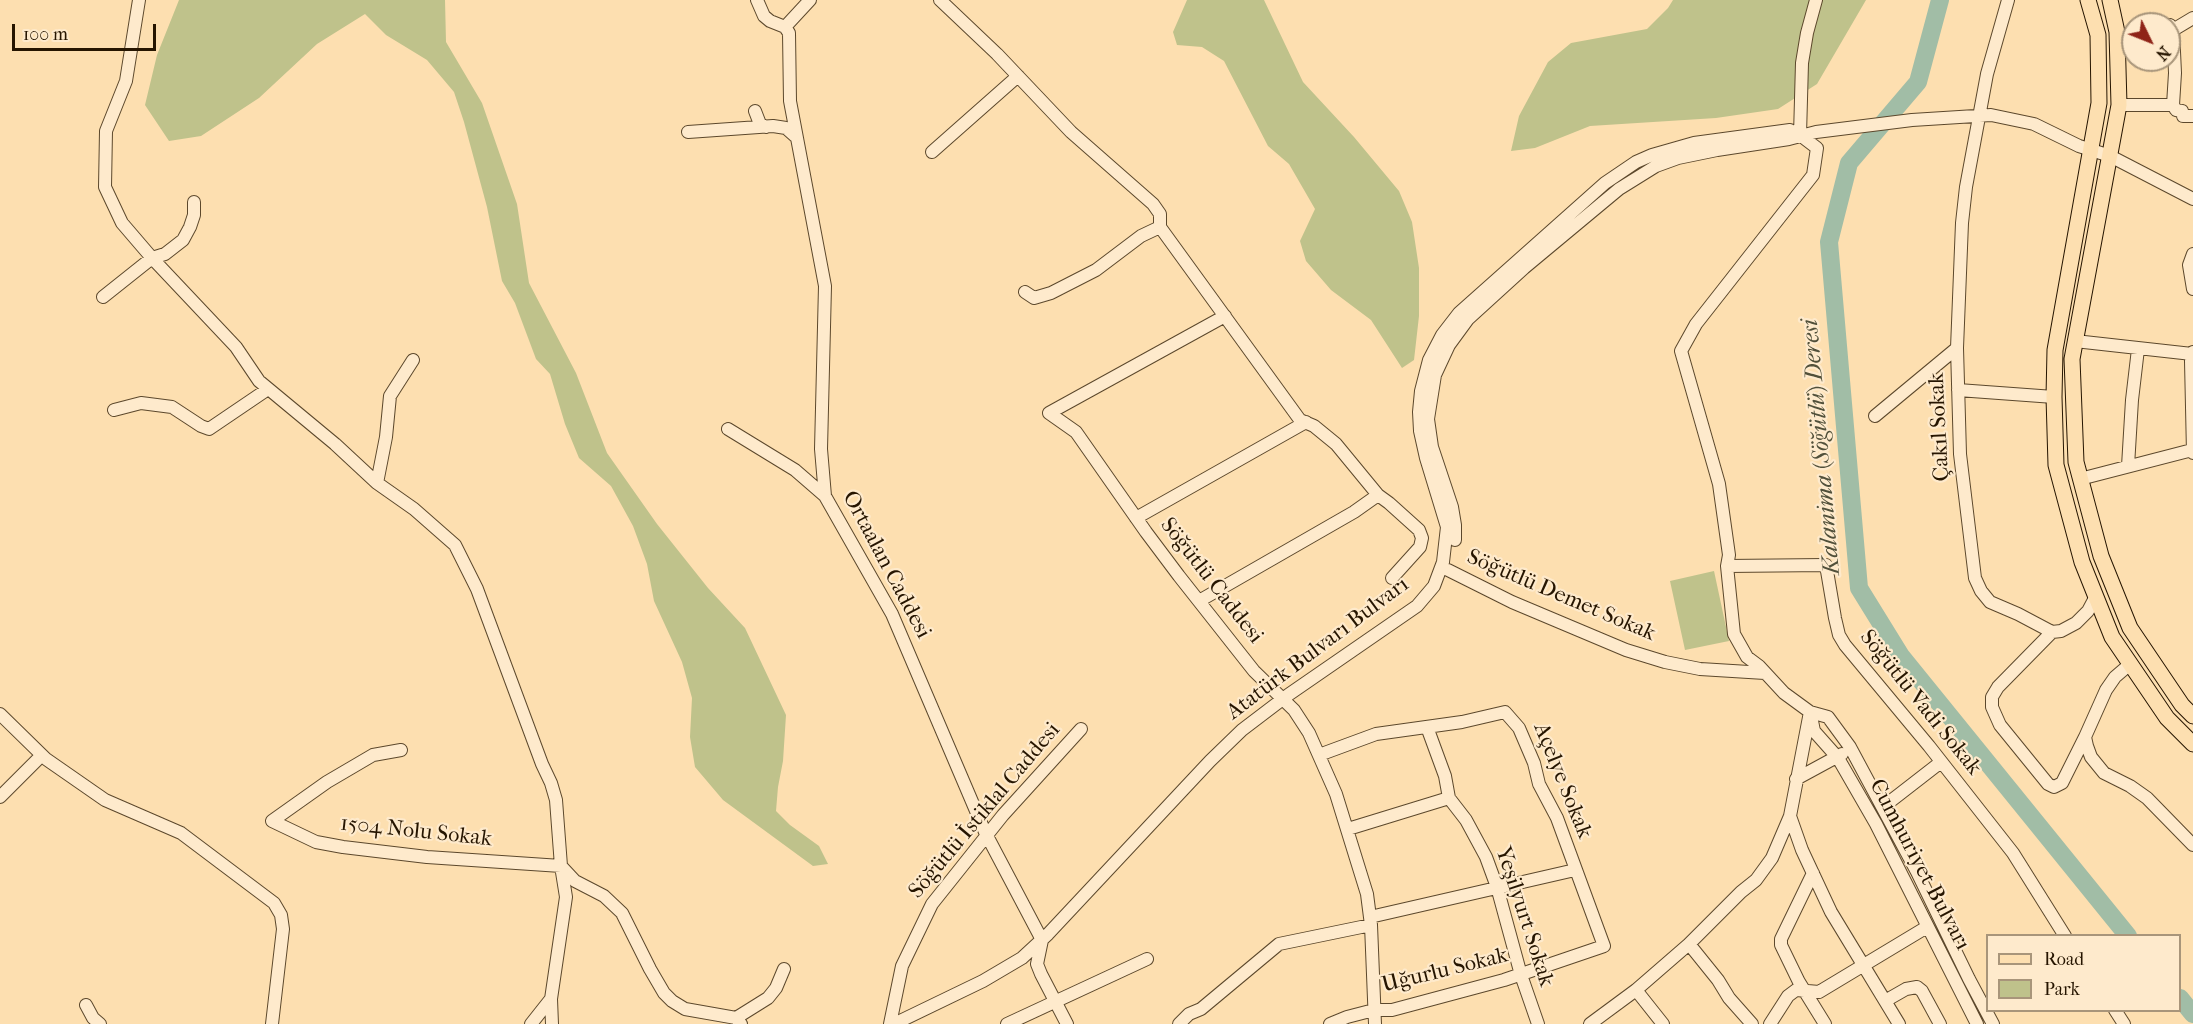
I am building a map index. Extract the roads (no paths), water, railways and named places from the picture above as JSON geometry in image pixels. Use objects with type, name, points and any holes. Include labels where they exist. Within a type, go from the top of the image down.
[{"type":"main road","points":[[2088,0],[2098,35],[2099,104],[2055,350],[2056,465],[2082,562],[2112,637],[2167,718],[2193,744]]},
{"type":"main road","points":[[2110,0],[2117,32],[2119,105],[2072,359],[2075,450],[2080,478],[2101,556],[2130,628],[2182,705],[2193,716]]},
{"type":"street","points":[[139,0],[126,81],[106,131],[105,187],[122,223],[236,347],[259,381],[335,444],[377,483],[414,508],[455,545],[477,589],[556,800],[566,897],[551,999],[552,1024]]},
{"type":"street","points":[[757,0],[764,16],[785,27],[810,0]]},
{"type":"street","points":[[940,0],[1018,76],[1071,132],[1153,204],[1161,214],[1160,227],[1300,420],[1336,444],[1378,495],[1419,530],[1422,538],[1420,547],[1392,578]]},
{"type":"street","points":[[1590,1024],[1636,990],[1689,944],[1756,880],[1772,858],[1790,816],[1810,712],[1784,693],[1747,657],[1734,634],[1727,566],[1729,555],[1719,484],[1681,351],[1696,324],[1813,175],[1817,148],[1800,135],[1802,63],[1816,0]]},
{"type":"street","name":"Çakıl Sokak","points":[[2008,0],[1987,74],[1966,186],[1962,223],[1957,348],[1960,454],[1975,578],[1981,591],[1990,602],[2052,632]]},
{"type":"street","name":"Ortaalan Caddesi","points":[[785,27],[789,33],[790,101],[795,136],[825,286],[821,449],[825,496],[892,614],[987,836],[1041,946],[1037,964],[1067,1024]]},
{"type":"street","points":[[2175,72],[2172,105],[2176,111],[2182,111],[2183,116],[2193,116]]},
{"type":"street","points":[[932,152],[1018,76]]},
{"type":"street","points":[[2119,105],[2172,105]]},
{"type":"street","points":[[755,111],[760,124],[766,127]]},
{"type":"street","name":"Atatürk Bulvarı Bulvarı","points":[[1284,701],[1419,612],[1437,594],[1448,570],[1455,540],[1455,525],[1432,447],[1428,419],[1436,375],[1442,358],[1458,330],[1524,268],[1600,204],[1640,174],[1678,158],[1789,139],[1816,132],[1912,120],[1979,116],[2008,117],[2034,124],[2079,146],[2110,156],[2193,199]]},
{"type":"street","points":[[688,132],[766,127],[786,128],[795,136]]},
{"type":"street","name":"Atatürk Bulvarı Bulvarı","points":[[912,1024],[990,986],[1041,946],[1241,741],[1284,701],[1417,606],[1434,586],[1439,576],[1447,542],[1447,527],[1424,449],[1419,412],[1421,391],[1429,360],[1442,335],[1459,313],[1605,183],[1636,162],[1694,143],[1790,130],[1800,135]]},
{"type":"street","points":[[103,297],[152,258],[165,254],[183,240],[194,216],[194,202]]},
{"type":"street","points":[[1025,292],[1034,297],[1052,293],[1096,270],[1141,236],[1160,227]]},
{"type":"street","points":[[2193,254],[2189,266],[2193,289]]},
{"type":"street","name":"Söğütlü Caddesi","points":[[1225,316],[1049,413],[1076,432],[1136,518],[1199,602],[1254,671],[1299,716],[1336,794],[1367,894],[1375,1024]]},
{"type":"street","points":[[2075,341],[2193,353],[2191,361],[2193,451],[2080,478]]},
{"type":"street","points":[[1875,416],[1957,348]]},
{"type":"street","points":[[2128,466],[2138,349]]},
{"type":"street","points":[[377,483],[386,437],[390,396],[413,360]]},
{"type":"street","points":[[114,410],[141,403],[172,407],[209,429],[268,388]]},
{"type":"street","points":[[1958,390],[2054,397]]},
{"type":"street","points":[[1136,518],[1306,422]]},
{"type":"street","points":[[728,429],[795,470],[825,496]]},
{"type":"street","points":[[1199,602],[1354,512],[1378,495]]},
{"type":"street","name":"Söğütlü Vadi Sokak","points":[[1727,566],[1826,565],[1839,635],[1845,645],[2019,862],[2065,934]]},
{"type":"street","name":"Söğütlü Demet Sokak","points":[[1448,570],[1512,602],[1626,650],[1665,662],[1700,669],[1765,673]]},
{"type":"street","points":[[2096,596],[2088,611],[2076,623],[2061,631],[2052,632],[1998,687],[1992,697],[1992,707],[2000,725],[2048,784],[2054,787],[2062,783],[2106,690],[2115,677],[2129,665]]},
{"type":"street","name":"Açelye Sokak","points":[[1427,727],[1505,712],[1514,720],[1534,763],[1539,784],[1557,819],[1604,946]]},
{"type":"street","name":"Cumhuriyet Bulvarı","points":[[1977,1024],[1876,824],[1838,758],[1814,731],[1810,712],[1828,717],[1850,747],[1986,1009]]},
{"type":"street","points":[[0,714],[42,755],[105,800],[181,833],[274,903],[281,915],[283,929],[272,1024]]},
{"type":"street","points":[[1319,755],[1376,734],[1427,727]]},
{"type":"street","name":"Yeşilyurt Sokak","points":[[1427,727],[1445,776],[1449,798],[1466,820],[1486,857],[1538,1024]]},
{"type":"street","name":"Söğütlü İstiklal Caddesi","points":[[892,1024],[903,966],[920,925],[932,904],[987,836],[1081,729]]},
{"type":"street","points":[[2085,738],[2091,757],[2104,773],[2130,786],[2147,798],[2193,845]]},
{"type":"street","points":[[1796,779],[1838,758],[1850,747]]},
{"type":"street","name":"1504 Nolu Sokak","points":[[401,750],[373,754],[327,782],[272,822],[316,842],[343,847],[427,857],[561,866]]},
{"type":"street","points":[[0,797],[42,755]]},
{"type":"street","points":[[1883,807],[1941,762]]},
{"type":"street","points":[[1348,830],[1449,798]]},
{"type":"street","points":[[1790,816],[1831,912],[1899,1024]]},
{"type":"street","points":[[561,866],[575,881],[604,896],[622,913],[664,993],[678,1006],[738,1021],[768,998],[776,988],[784,969]]},
{"type":"street","points":[[1179,1024],[1189,1014],[1201,1009],[1279,944],[1497,887],[1575,870]]},
{"type":"street","points":[[1813,873],[1781,939],[1781,945],[1825,1024]]},
{"type":"street","points":[[1770,1024],[1788,996],[1796,990],[1819,992],[1927,927]]},
{"type":"street","points":[[1689,944],[1719,980],[1729,998],[1752,1024]]},
{"type":"street","name":"Atatürk Bulvarı Bulvarı","points":[[892,1024],[990,977],[1041,946]]},
{"type":"street","name":"Uğurlu Sokak","points":[[1330,1024],[1374,1010],[1392,1010],[1521,975],[1604,946]]},
{"type":"street","points":[[1007,1024],[1147,959]]},
{"type":"street","points":[[1885,1000],[1906,989],[1917,987],[1922,991],[1940,1024]]},
{"type":"street","points":[[1636,990],[1663,1024]]},
{"type":"street","points":[[531,1024],[551,999]]},
{"type":"street","points":[[86,1005],[93,1018],[100,1024]]},
{"type":"waterway","name":"Kalanima (Söğütlü) Deresi","points":[[1940,0],[1918,82],[1849,163],[1829,242],[1859,588],[1901,656],[2126,934]]},
{"type":"waterway","name":"Kalanima (Söğütlü) Deresi","points":[[2181,999],[2193,1014]]}]
